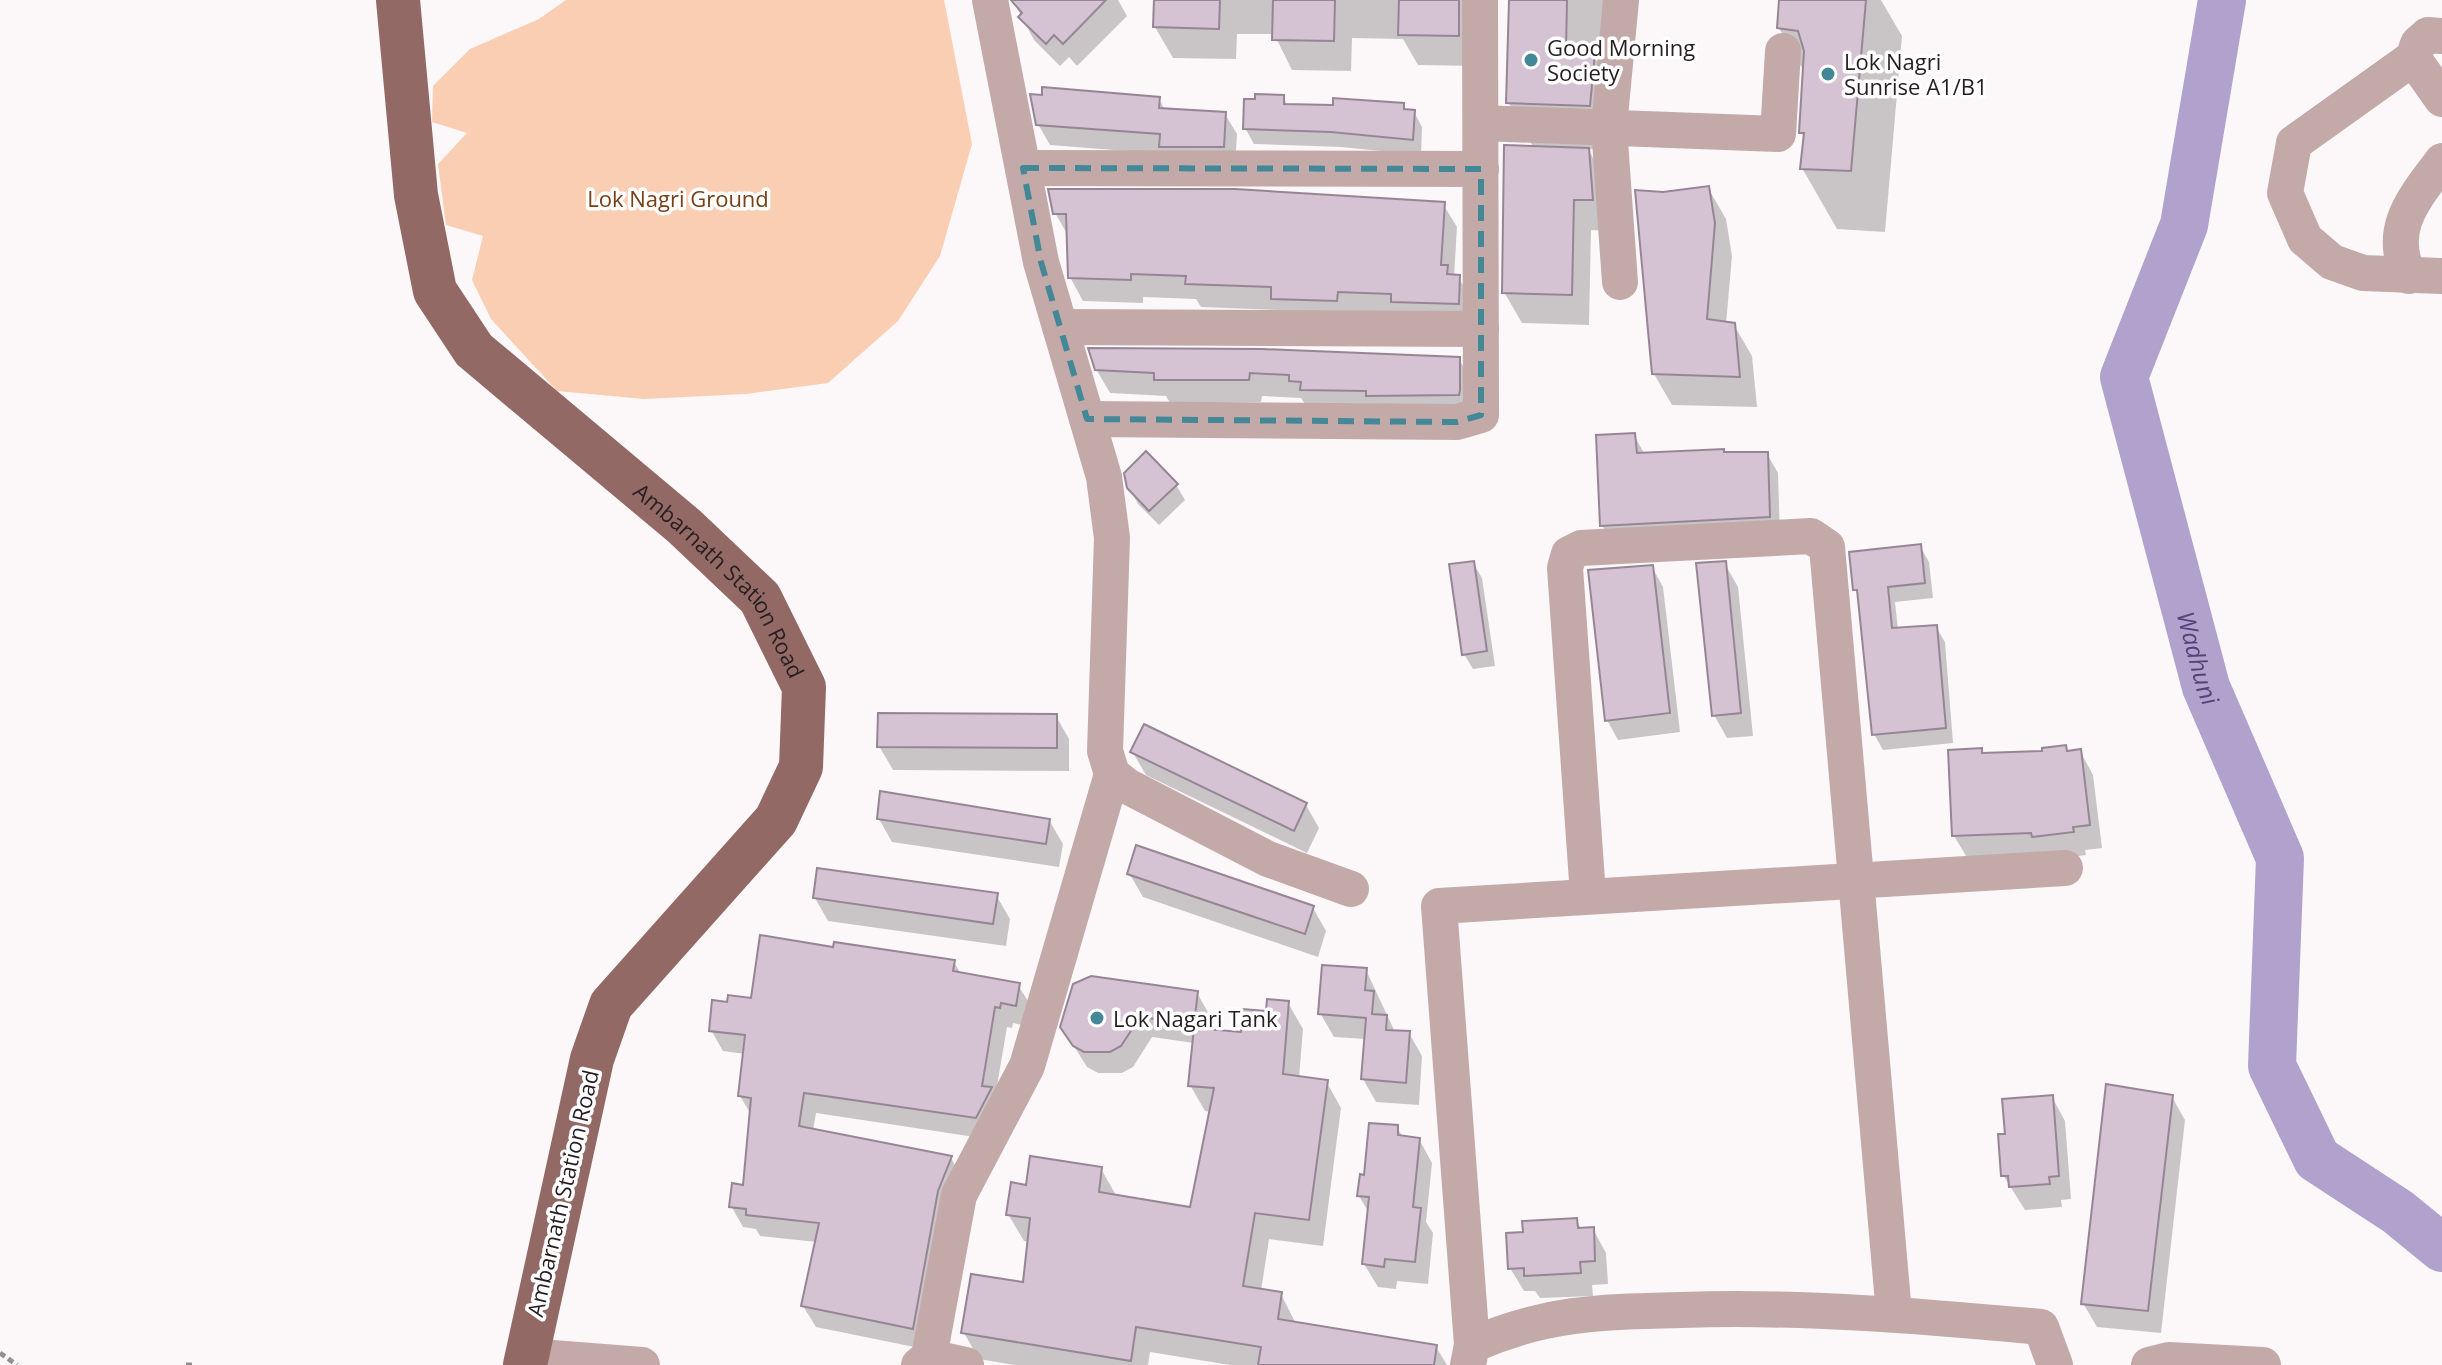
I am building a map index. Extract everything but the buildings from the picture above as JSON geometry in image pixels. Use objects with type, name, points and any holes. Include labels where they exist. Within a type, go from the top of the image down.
[{"type":"main road","name":"Ambarnath Station Road","points":[[398,0],[416,195],[435,291],[474,350],[672,516],[760,598],[804,687],[801,767],[776,820],[611,1005],[592,1059],[526,1360]]},
{"type":"street","points":[[966,1365],[924,1361],[959,1195],[1027,1066],[1112,774],[1105,751],[1112,538],[1104,477],[1041,262],[990,0]]},
{"type":"street","points":[[1087,419],[1457,422],[1481,415],[1480,0]]},
{"type":"street","points":[[1620,282],[1609,127],[1621,0]]},
{"type":"street","points":[[2426,276],[2363,273],[2332,262],[2305,239],[2285,193],[2294,143],[2413,58],[2418,44],[2428,35],[2442,36]]},
{"type":"street","points":[[1481,123],[1778,134],[1783,51]]},
{"type":"street","points":[[2413,58],[2442,99]]},
{"type":"street","points":[[1023,168],[1481,169]]},
{"type":"street","points":[[2426,276],[2400,258],[2400,235],[2409,207],[2437,174]]},
{"type":"street","points":[[1060,327],[1481,329]]},
{"type":"street","points":[[1588,895],[1565,568],[1569,554],[1581,548],[1811,536],[1827,547],[1894,1314]]},
{"type":"street","points":[[1112,774],[1127,786],[1211,832],[1268,859],[1351,889]]},
{"type":"street","points":[[1470,1355],[1439,906],[2065,868]]},
{"type":"street","points":[[1470,1355],[1507,1330],[1577,1313],[1755,1308],[1894,1314],[2041,1327],[2055,1365]]},
{"type":"street","points":[[526,1360],[642,1365]]},
{"type":"street","points":[[2149,1365],[2169,1360],[2263,1365]]},
{"type":"path","points":[[0,1353],[17,1365]]},
{"type":"path","points":[[186,1365],[195,1365]]},
{"type":"highlighted area","points":[[1023,168],[1481,169],[1481,415],[1457,422],[1087,419],[1041,262]]},
{"type":"green space","name":"Lok Nagri Ground","points":[[566,0],[944,0],[972,144],[940,256],[898,321],[828,383],[746,394],[644,399],[557,391],[491,319],[472,280],[483,236],[446,225],[438,164],[467,133],[432,122],[433,86],[470,49],[539,19]]},
{"type":"waterway","name":"Wadhuni","points":[[2222,0],[2184,225],[2124,377],[2206,687],[2280,858],[2272,1066],[2317,1159],[2398,1212],[2442,1248]]},
{"type":"place","name":"Good Morning Society","points":[[1531,60]]},
{"type":"place","name":"Lok Nagri Sunrise A1/B1","points":[[1828,74]]},
{"type":"place","name":"Lok Nagari Tank","points":[[1097,1018]]}]
